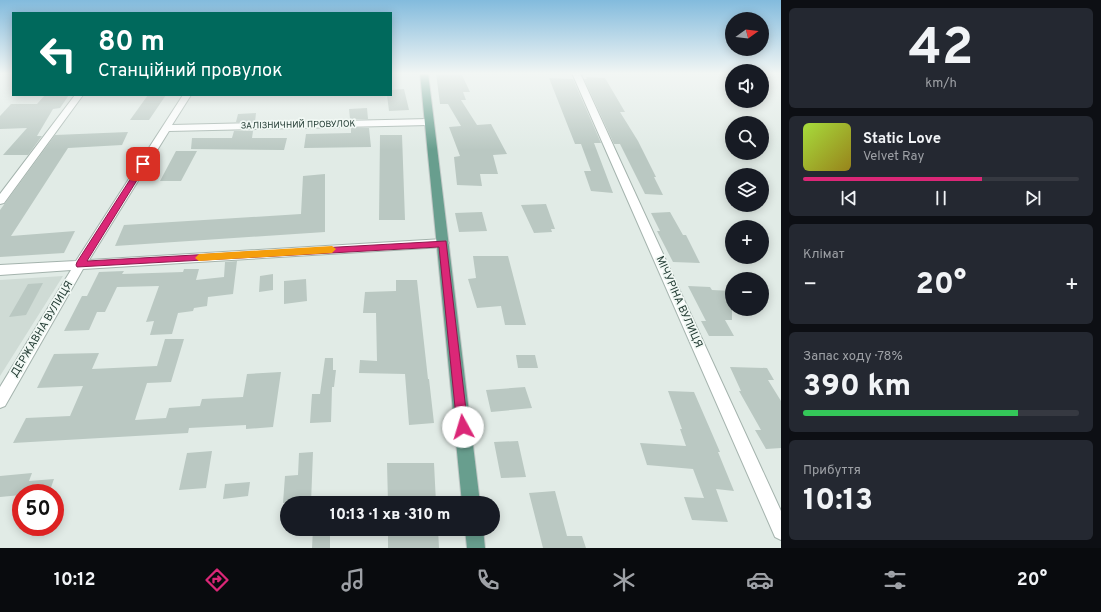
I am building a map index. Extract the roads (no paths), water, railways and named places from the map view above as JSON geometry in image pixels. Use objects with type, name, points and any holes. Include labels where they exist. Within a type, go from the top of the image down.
[{"type":"main road","points":[[427,99],[470,496]]},
{"type":"main road","points":[[475,536],[476,548]]},
{"type":"street","points":[[0,201],[76,99]]},
{"type":"street","name":"ДЕРЖАВНА ВУЛИЦЯ","points":[[0,401],[80,265],[185,99]]},
{"type":"street","name":"МІЧУРІНА ВУЛИЦЯ","points":[[587,99],[781,531]]},
{"type":"street","name":"ЗАЛІЗНИЧНИЙ ПРОВУЛОК","points":[[166,128],[429,122]]},
{"type":"street","points":[[0,270],[442,243]]}]
